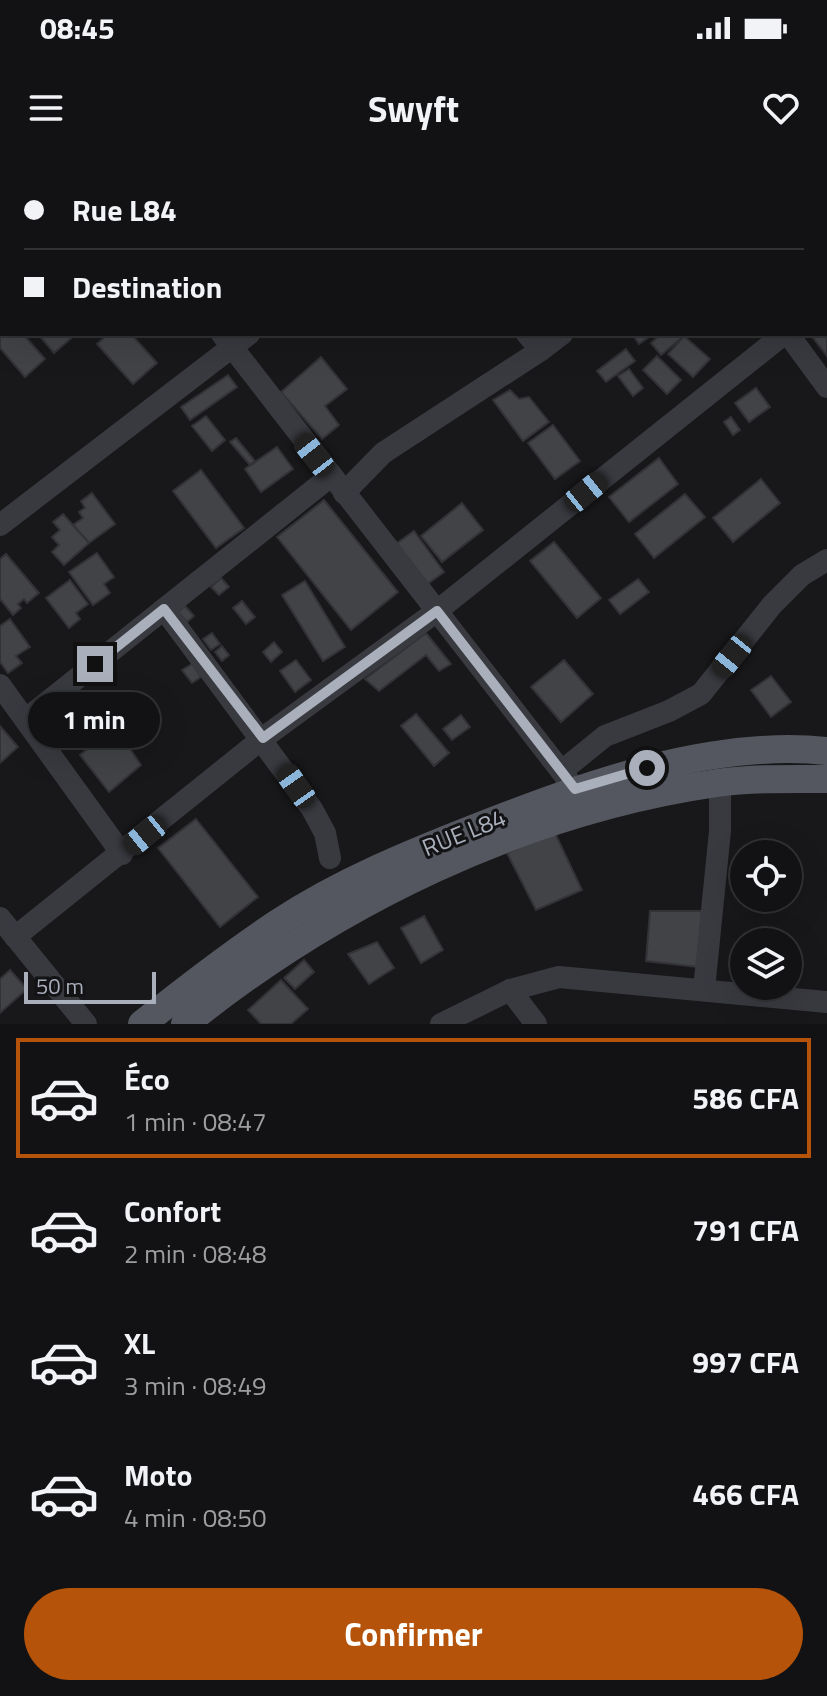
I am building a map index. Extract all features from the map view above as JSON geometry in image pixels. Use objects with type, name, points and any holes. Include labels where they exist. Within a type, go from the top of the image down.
[{"type":"main road","name":"RUE L84","points":[[142,1024],[279,922],[345,884],[569,779],[718,756],[827,751]]},
{"type":"main road","points":[[185,1024],[291,946],[350,911],[454,860],[584,813],[720,783],[827,779]]},
{"type":"street","points":[[26,719],[164,609],[534,342],[555,336]]},
{"type":"street","points":[[15,937],[263,738],[437,611],[783,336]]},
{"type":"street","points":[[788,336],[827,387]]},
{"type":"street","points":[[0,525],[234,338],[337,484],[569,779],[605,736],[669,711],[701,694],[772,605],[802,575],[827,560]]},
{"type":"street","points":[[164,609],[263,738],[312,809],[325,833],[330,858]]},
{"type":"street","points":[[0,685],[122,854]]},
{"type":"street","points":[[704,989],[720,831],[720,783]]},
{"type":"street","points":[[0,918],[86,1024]]},
{"type":"street","points":[[441,1024],[510,990],[559,977],[827,1002]]},
{"type":"street","points":[[510,990],[536,1024]]},
{"type":"building","points":[[0,336],[25,336],[45,359],[25,377],[0,348]]},
{"type":"building","points":[[40,336],[74,336],[54,353]]},
{"type":"building","points":[[106,336],[133,336],[157,363],[133,384],[97,344]]},
{"type":"building","points":[[633,336],[650,336],[639,344]]},
{"type":"building","points":[[659,336],[684,336],[661,355],[651,343]]},
{"type":"building","points":[[684,336],[710,359],[693,377],[668,354]]},
{"type":"building","points":[[812,336],[827,336],[827,356]]},
{"type":"building","points":[[626,349],[635,361],[606,382],[597,371]]},
{"type":"building","points":[[657,356],[681,380],[667,394],[643,370]]},
{"type":"building","points":[[321,357],[347,389],[325,406],[339,425],[322,439],[281,392]]},
{"type":"building","points":[[629,369],[643,388],[633,396],[618,376]]},
{"type":"building","points":[[228,375],[237,387],[190,420],[181,407]]},
{"type":"building","points":[[756,388],[770,407],[749,422],[735,403]]},
{"type":"building","points":[[510,390],[519,399],[529,397],[549,422],[523,441],[493,400]]},
{"type":"building","points":[[206,416],[225,440],[212,451],[192,426]]},
{"type":"building","points":[[731,417],[740,430],[733,435],[724,422]]},
{"type":"building","points":[[553,425],[580,461],[555,479],[528,443]]},
{"type":"building","points":[[236,438],[255,461],[250,465],[230,442]]},
{"type":"building","points":[[277,447],[293,469],[261,492],[245,469]]},
{"type":"building","points":[[659,458],[678,484],[629,522],[609,497]]},
{"type":"building","points":[[201,470],[244,528],[216,548],[173,491]]},
{"type":"building","points":[[761,479],[780,503],[733,542],[713,518]]},
{"type":"building","points":[[92,493],[115,524],[89,543],[73,525],[83,518],[79,512],[85,508],[81,501]]},
{"type":"building","points":[[685,494],[705,517],[654,558],[635,534]]},
{"type":"building","points":[[324,500],[398,592],[351,630],[277,537]]},
{"type":"building","points":[[462,503],[483,530],[442,562],[421,536]]},
{"type":"building","points":[[63,514],[89,543],[64,565],[52,552],[59,545],[52,537],[60,530],[53,522]]},
{"type":"building","points":[[414,531],[444,572],[426,585],[396,544]]},
{"type":"building","points":[[554,542],[601,598],[577,618],[530,561]]},
{"type":"building","points":[[97,553],[114,577],[104,584],[110,593],[93,605],[69,572]]},
{"type":"building","points":[[6,554],[39,593],[27,603],[24,599],[18,604],[21,608],[13,615],[0,599],[0,559]]},
{"type":"building","points":[[221,578],[229,587],[219,595],[211,587]]},
{"type":"building","points":[[638,579],[649,592],[620,614],[609,600]]},
{"type":"building","points":[[70,580],[88,604],[76,613],[80,619],[69,628],[46,598]]},
{"type":"building","points":[[305,581],[345,647],[323,661],[282,595]]},
{"type":"building","points":[[242,601],[255,617],[246,624],[233,608]]},
{"type":"building","points":[[185,606],[194,616],[187,622],[178,612]]},
{"type":"building","points":[[10,619],[30,647],[16,656],[22,663],[8,673],[0,662],[0,626]]},
{"type":"building","points":[[212,633],[220,644],[211,650],[203,639]]},
{"type":"building","points":[[426,633],[451,664],[439,671],[426,655],[379,691],[365,679]]},
{"type":"building","points":[[274,642],[282,652],[271,662],[263,652]]},
{"type":"building","points":[[222,646],[229,655],[222,661],[215,652]]},
{"type":"building","points":[[296,660],[311,680],[295,692],[280,671]]},
{"type":"building","points":[[564,660],[593,694],[561,722],[531,687]]},
{"type":"building","points":[[192,664],[201,677],[192,683],[182,670]]},
{"type":"building","points":[[771,676],[791,702],[771,717],[751,690]]},
{"type":"building","points":[[416,714],[449,753],[434,766],[401,726]]},
{"type":"building","points":[[461,715],[470,727],[452,740],[443,729]]},
{"type":"building","points":[[0,726],[18,747],[0,763]]},
{"type":"building","points":[[115,727],[141,765],[109,792],[80,755]]},
{"type":"building","points":[[196,819],[258,897],[220,927],[158,848]]},
{"type":"building","points":[[554,831],[582,890],[536,910],[507,853]]},
{"type":"building","points":[[650,911],[702,911],[697,967],[646,961]]},
{"type":"building","points":[[424,916],[443,950],[421,963],[401,928]]},
{"type":"building","points":[[377,942],[394,968],[369,984],[348,954]]},
{"type":"building","points":[[304,960],[314,972],[295,989],[284,978]]},
{"type":"building","points":[[10,970],[27,989],[0,1013],[0,979]]},
{"type":"building","points":[[281,980],[308,1009],[291,1024],[261,1024],[248,1010]]},
{"type":"route","points":[[95,664],[164,609],[263,738],[437,611],[575,789],[647,768]]}]
